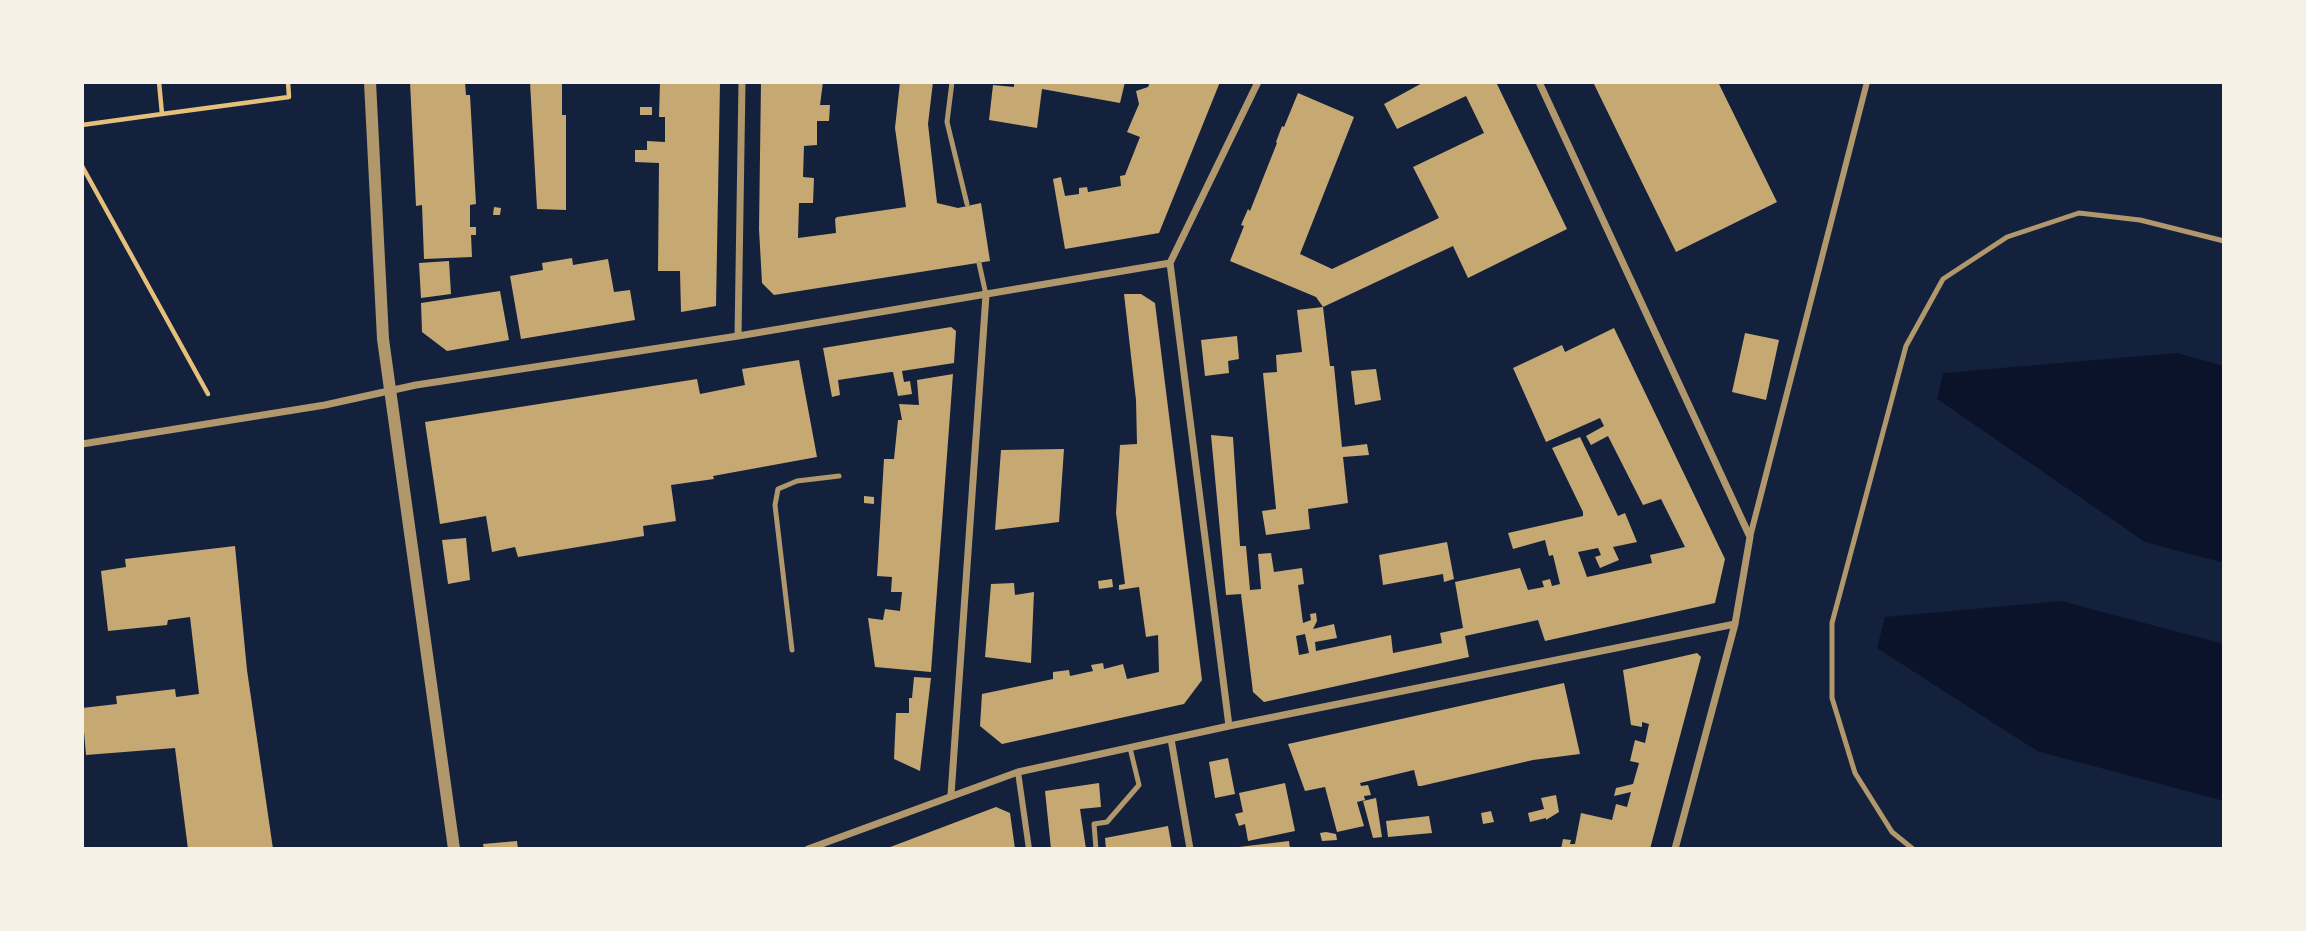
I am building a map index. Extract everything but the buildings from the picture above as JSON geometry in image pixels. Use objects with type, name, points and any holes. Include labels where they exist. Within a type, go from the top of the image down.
[{"type":"street","points":[[370,82],[383,338],[454,849]]},
{"type":"street","points":[[738,336],[742,82]]},
{"type":"street","points":[[1229,726],[1170,262],[1258,82]]},
{"type":"street","points":[[1539,82],[1750,537]]},
{"type":"street","points":[[1675,849],[1735,624],[1750,537],[1867,82]]},
{"type":"street","points":[[82,444],[325,405],[390,390],[738,336],[1170,262]]},
{"type":"street","points":[[951,795],[986,295]]},
{"type":"street","points":[[808,849],[1018,772],[1229,726],[1735,624]]},
{"type":"street","points":[[1171,738],[1190,849]]},
{"type":"street","points":[[1018,772],[1029,849]]},
{"type":"lane","points":[[952,82],[947,122],[967,204]]},
{"type":"lane","points":[[1913,849],[1892,832],[1855,773],[1832,698],[1832,623],[1906,346],[1944,279],[2007,237],[2079,213],[2140,220],[2224,241]]},
{"type":"lane","points":[[979,262],[986,295]]},
{"type":"lane","points":[[792,650],[775,505],[778,489],[797,481],[839,475]]},
{"type":"lane","points":[[1097,849],[1094,824],[1107,822],[1139,785],[1130,748]]},
{"type":"path","points":[[159,82],[162,114]]},
{"type":"path","points":[[82,125],[289,97],[288,82]]},
{"type":"path","points":[[82,166],[208,394]]},
{"type":"water","points":[[2177,353],[2224,366],[2224,563],[2145,542],[1937,399],[1943,373]]},
{"type":"water","points":[[2061,601],[2224,644],[2224,801],[2037,751],[1877,648],[1885,617]]}]
